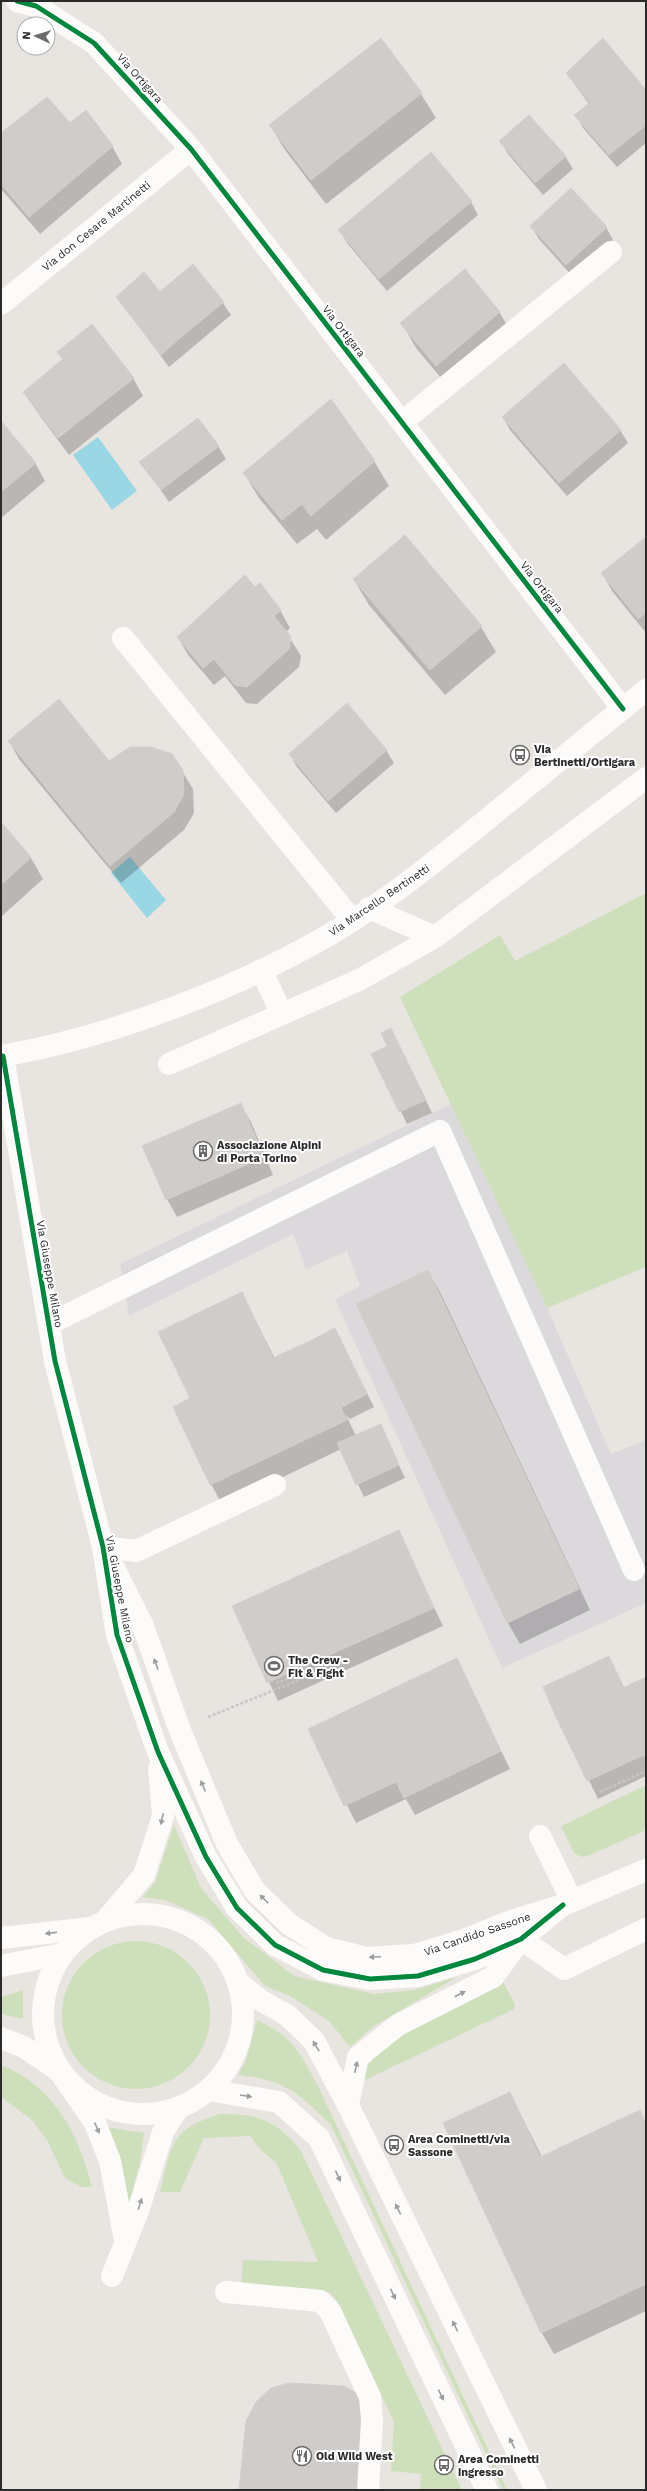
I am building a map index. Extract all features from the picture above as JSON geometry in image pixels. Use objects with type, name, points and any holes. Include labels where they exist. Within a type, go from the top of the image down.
[{"type":"street","name":"Via Ortigara","points":[[17,1],[36,6],[94,43],[191,149],[623,709]]},
{"type":"street","name":"Via don Cesare Martinetti","points":[[1,304],[191,149]]},
{"type":"street","points":[[402,422],[611,252]]},
{"type":"street","points":[[123,638],[360,914],[435,937]]},
{"type":"street","name":"Via Marcello Bertinetti","points":[[2,1056],[71,1041],[130,1023],[237,982],[360,914],[417,875],[646,690]]},
{"type":"street","points":[[169,1064],[359,980],[435,937],[646,778]]},
{"type":"street","points":[[261,970],[282,1014]]},
{"type":"street","name":"Via Giuseppe Milano","points":[[2,1056],[55,1361],[103,1547],[117,1635],[158,1752],[206,1857],[237,1908],[275,1945],[323,1970],[370,1979],[418,1976]]},
{"type":"street","points":[[48,1324],[440,1131],[634,1570]]},
{"type":"street","points":[[103,1547],[136,1551],[275,1485]]},
{"type":"street","name":"Via Giuseppe Milano","points":[[103,1547],[142,1626],[179,1728],[227,1844],[255,1891],[289,1924],[326,1948],[367,1958],[414,1955]]},
{"type":"street","points":[[125,2240],[110,2161],[95,2123],[60,2072],[50,2053],[44,2032],[42,2011],[45,1990],[52,1971],[62,1954],[97,1924],[144,1875],[163,1816],[158,1752]]},
{"type":"street","points":[[540,1836],[568,1903]]},
{"type":"street","name":"Via Candido Sassone","points":[[414,1955],[464,1940],[511,1921],[568,1903],[646,1870]]},
{"type":"street","name":"Via Candido Sassone","points":[[418,1976],[475,1959],[521,1939],[568,1903]]},
{"type":"street","points":[[1,1938],[97,1924],[128,1914],[153,1914],[173,1917],[208,1937],[222,1951],[238,1982],[243,2001],[243,2020],[236,2053],[217,2082],[208,2090],[178,2108],[154,2114],[131,2114],[112,2110],[94,2102],[76,2089],[60,2072],[24,2047],[1,2038]]},
{"type":"street","points":[[348,2105],[358,2057],[398,2024],[492,1977],[521,1939],[564,1969],[646,1929]]},
{"type":"street","points":[[1,1966],[62,1954]]},
{"type":"street","points":[[238,1982],[260,2000],[287,2015],[314,2042],[348,2105],[536,2490]]},
{"type":"street","points":[[208,2090],[279,2102],[320,2138],[487,2490]]},
{"type":"street","points":[[112,2276],[125,2240],[138,2211],[163,2132],[178,2108]]},
{"type":"street","points":[[226,2292],[320,2301],[330,2311],[370,2397],[372,2420],[368,2490]]},
{"type":"path","points":[[239,1705],[299,1680],[297,1674],[278,1682],[277,1679]]},
{"type":"path","points":[[644,1755],[646,1759]]},
{"type":"path","points":[[600,1792],[646,1771]]},
{"type":"shaded area","points":[[451,1104],[547,1308],[611,1454],[646,1440],[646,1603],[502,1668],[335,1299],[360,1286],[347,1251],[306,1269],[293,1234],[129,1316],[120,1264]]},
{"type":"green space","points":[[646,893],[646,1267],[547,1308],[400,997],[500,935],[515,961]]},
{"type":"green space","points":[[646,1785],[646,1830],[590,1855],[582,1857],[574,1853],[561,1826]]},
{"type":"green space","points":[[174,1825],[201,1888],[244,1938],[294,1976],[374,1994],[414,1990],[457,1977],[374,2026],[350,2047],[329,2021],[290,1996],[265,1986],[208,1919],[165,1900],[143,1897],[155,1882]]},
{"type":"green space","points":[[136,1941],[157,1944],[171,1950],[183,1958],[193,1968],[201,1980],[207,1994],[210,2015],[207,2036],[201,2050],[193,2062],[183,2072],[171,2080],[157,2086],[136,2089],[115,2086],[101,2080],[89,2072],[79,2062],[71,2050],[65,2036],[62,2015],[65,1994],[71,1980],[79,1968],[89,1958],[101,1950],[115,1944]]},
{"type":"green space","points":[[503,1982],[515,2004],[514,2009],[365,2080],[362,2074],[373,2059],[388,2045],[406,2032],[446,2009]]},
{"type":"green space","points":[[23,1990],[23,2019],[1,2014],[1,1997]]},
{"type":"green space","points":[[257,2020],[269,2026],[287,2039],[300,2055],[312,2074],[507,2490],[503,2490],[331,2125],[309,2104],[280,2084],[254,2077],[238,2075],[246,2060]]},
{"type":"green space","points":[[1,2065],[20,2074],[36,2085],[62,2114],[80,2149],[87,2167],[92,2187],[81,2187],[65,2178],[47,2140],[32,2120],[1,2097]]},
{"type":"green space","points":[[220,2114],[245,2115],[266,2121],[284,2132],[301,2151],[462,2490],[420,2490],[421,2474],[391,2471],[394,2422],[337,2301],[330,2293],[316,2289],[241,2284],[243,2260],[318,2262],[277,2164],[260,2149],[250,2136],[204,2138],[180,2192],[160,2192],[167,2162],[175,2141],[191,2126]]},
{"type":"green space","points":[[106,2127],[144,2133],[140,2161],[129,2207]]},
{"type":"water","points":[[98,437],[137,491],[112,510],[73,455]]},
{"type":"water","points":[[130,857],[166,900],[147,918],[111,873]]},
{"type":"building","points":[[381,38],[422,93],[311,180],[269,125]]},
{"type":"building","points":[[603,38],[646,90],[646,125],[609,155],[574,115],[590,103],[566,73]]},
{"type":"building","points":[[47,97],[70,123],[86,110],[113,146],[29,217],[1,184],[1,133]]},
{"type":"building","points":[[529,115],[566,156],[535,183],[499,141]]},
{"type":"building","points":[[431,152],[472,201],[379,279],[338,230]]},
{"type":"building","points":[[571,188],[607,227],[566,265],[530,226]]},
{"type":"building","points":[[193,264],[224,302],[180,338],[150,300]]},
{"type":"building","points":[[465,269],[500,312],[436,366],[400,323]]},
{"type":"building","points":[[144,272],[160,292],[150,300],[180,338],[161,355],[116,297]]},
{"type":"building","points":[[92,324],[134,378],[58,438],[23,392],[63,359],[57,352]]},
{"type":"building","points":[[564,363],[621,430],[559,483],[502,417]]},
{"type":"building","points":[[331,399],[375,461],[311,516],[302,504],[282,520],[243,473]]},
{"type":"building","points":[[198,418],[219,446],[161,490],[139,462]]},
{"type":"building","points":[[1,421],[36,463],[1,492]]},
{"type":"building","points":[[405,535],[482,626],[430,670],[353,579]]},
{"type":"building","points":[[646,537],[646,613],[638,619],[601,573]]},
{"type":"building","points":[[245,575],[255,587],[260,583],[281,610],[274,616],[291,637],[289,649],[247,687],[235,685],[214,659],[203,668],[177,637]]},
{"type":"building","points":[[59,699],[109,761],[130,747],[151,747],[172,754],[183,770],[184,794],[174,812],[110,866],[8,741]]},
{"type":"building","points":[[347,703],[387,750],[328,801],[289,754]]},
{"type":"building","points":[[1,822],[31,857],[1,885]]},
{"type":"building","points":[[391,1028],[426,1100],[399,1112],[371,1054],[387,1046],[381,1033]]},
{"type":"building","name":"Associazione Alpini di Porta Torino","points":[[241,1103],[264,1157],[166,1200],[142,1146]]},
{"type":"building","points":[[428,1270],[579,1589],[507,1623],[356,1304]]},
{"type":"building","points":[[242,1292],[273,1358],[310,1341],[347,1420],[210,1485],[173,1407],[190,1398],[158,1332]]},
{"type":"building","points":[[335,1328],[367,1394],[342,1407],[310,1341]]},
{"type":"building","points":[[381,1424],[399,1465],[356,1485],[337,1443]]},
{"type":"building","points":[[399,1530],[434,1608],[267,1683],[232,1606]]},
{"type":"building","points":[[609,1656],[624,1688],[557,1719],[543,1687]]},
{"type":"building","points":[[457,1658],[501,1751],[404,1798],[396,1782],[344,1806],[308,1729]]},
{"type":"building","points":[[646,1677],[646,1754],[587,1781],[557,1719]]},
{"type":"building","points":[[510,2092],[540,2157],[640,2110],[646,2124],[646,2284],[541,2333],[443,2123]]},
{"type":"building","name":"Old Wild West","points":[[289,2383],[344,2386],[358,2394],[364,2413],[360,2490],[239,2490],[246,2421],[256,2402],[271,2388]]},
{"type":"cycle path","points":[[17,1],[36,6],[94,43],[191,149],[623,709]]},
{"type":"cycle path","points":[[1,1056],[3,1056],[55,1361],[103,1547],[117,1635],[158,1752],[206,1857],[237,1908],[275,1945],[323,1970],[370,1979],[418,1976],[475,1959],[521,1939],[563,1905]]},
{"type":"place","name":"Via Bertinetti/Ortigara","points":[[520,755]]},
{"type":"place","name":"Associazione Alpini di Porta Torino","points":[[203,1151]]},
{"type":"place","name":"The Crew - Fit & Fight","points":[[274,1666]]},
{"type":"place","name":"Area Cominetti/via Sassone","points":[[394,2145]]},
{"type":"place","name":"Old Wild West","points":[[302,2456]]},
{"type":"place","name":"Area Cominetti ingresso","points":[[444,2465]]}]
